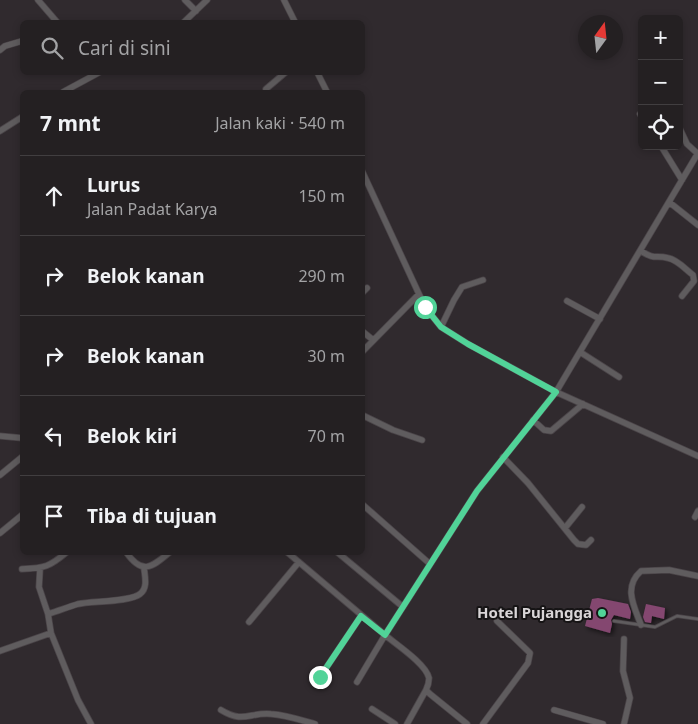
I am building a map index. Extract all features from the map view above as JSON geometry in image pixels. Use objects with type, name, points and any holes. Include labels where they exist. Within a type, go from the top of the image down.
[{"type":"street","points":[[185,0],[196,11]]},
{"type":"street","points":[[186,20],[207,0]]},
{"type":"street","points":[[284,0],[293,20]]},
{"type":"street","points":[[40,1],[54,20]]},
{"type":"street","points":[[2,46],[20,42]]},
{"type":"street","points":[[66,90],[89,75]]},
{"type":"street","points":[[266,89],[282,75]]},
{"type":"street","points":[[319,75],[324,90]]},
{"type":"street","points":[[0,131],[20,118]]},
{"type":"street","points":[[357,682],[477,491],[556,392],[600,319],[698,154],[687,144],[683,136]]},
{"type":"street","points":[[663,150],[682,180]]},
{"type":"street","points":[[365,177],[425,307],[441,327],[468,344],[556,392],[698,456]]},
{"type":"street","points":[[669,202],[698,225]]},
{"type":"street","points":[[640,251],[652,257],[674,260],[693,275],[694,281],[682,296]]},
{"type":"street","points":[[441,327],[462,287],[483,280]]},
{"type":"street","points":[[365,348],[419,294]]},
{"type":"street","points":[[567,301],[600,319]]},
{"type":"street","points":[[365,334],[372,340]]},
{"type":"street","points":[[580,352],[619,377]]},
{"type":"street","points":[[533,420],[544,430],[551,431],[583,404]]},
{"type":"street","points":[[365,416],[393,430],[422,440]]},
{"type":"street","points":[[0,436],[20,438]]},
{"type":"street","points":[[503,457],[578,544],[586,545],[591,540]]},
{"type":"street","points":[[0,474],[20,459]]},
{"type":"street","points":[[365,507],[430,564]]},
{"type":"street","points":[[565,528],[582,507]]},
{"type":"street","points":[[0,532],[20,517]]},
{"type":"street","points":[[22,569],[51,565],[63,555]]},
{"type":"street","points":[[128,555],[135,563],[144,568],[149,567],[166,555]]},
{"type":"street","points":[[290,555],[426,671],[429,683],[407,724]]},
{"type":"street","points":[[341,555],[403,608]]},
{"type":"street","points":[[249,622],[298,562]]},
{"type":"street","points":[[40,568],[40,588],[48,614],[51,633],[78,700],[91,724]]},
{"type":"street","points":[[48,614],[78,604],[138,595],[145,586],[144,568]]},
{"type":"street","points":[[641,625],[630,597],[634,580],[641,571],[669,570],[698,576]]},
{"type":"street","points":[[320,677],[361,616]]},
{"type":"street","points":[[483,724],[528,663],[530,656],[530,653],[497,621]]},
{"type":"street","points":[[0,650],[51,633]]},
{"type":"street","points":[[624,639],[623,671],[630,698],[624,724]]},
{"type":"street","points":[[426,690],[467,724]]},
{"type":"street","points":[[372,709],[396,724]]},
{"type":"street","points":[[221,710],[239,718],[272,714],[311,724]]},
{"type":"street","points":[[554,710],[603,724]]},
{"type":"lane","points":[[614,622],[655,627],[671,618],[681,616],[698,619]]},
{"type":"building","name":"Hotel Pujangga","points":[[598,598],[628,604],[631,612],[630,619],[614,615],[611,620],[610,633],[585,626],[592,599]]},
{"type":"building","points":[[646,604],[665,608],[664,619],[652,616],[651,623],[645,622],[643,617]]},
{"type":"place","name":"Hotel Pujangga","points":[[602,613]]},
{"type":"route","points":[[320,677],[361,616],[385,635],[477,491],[556,392],[468,344],[441,327],[425,307]]}]
